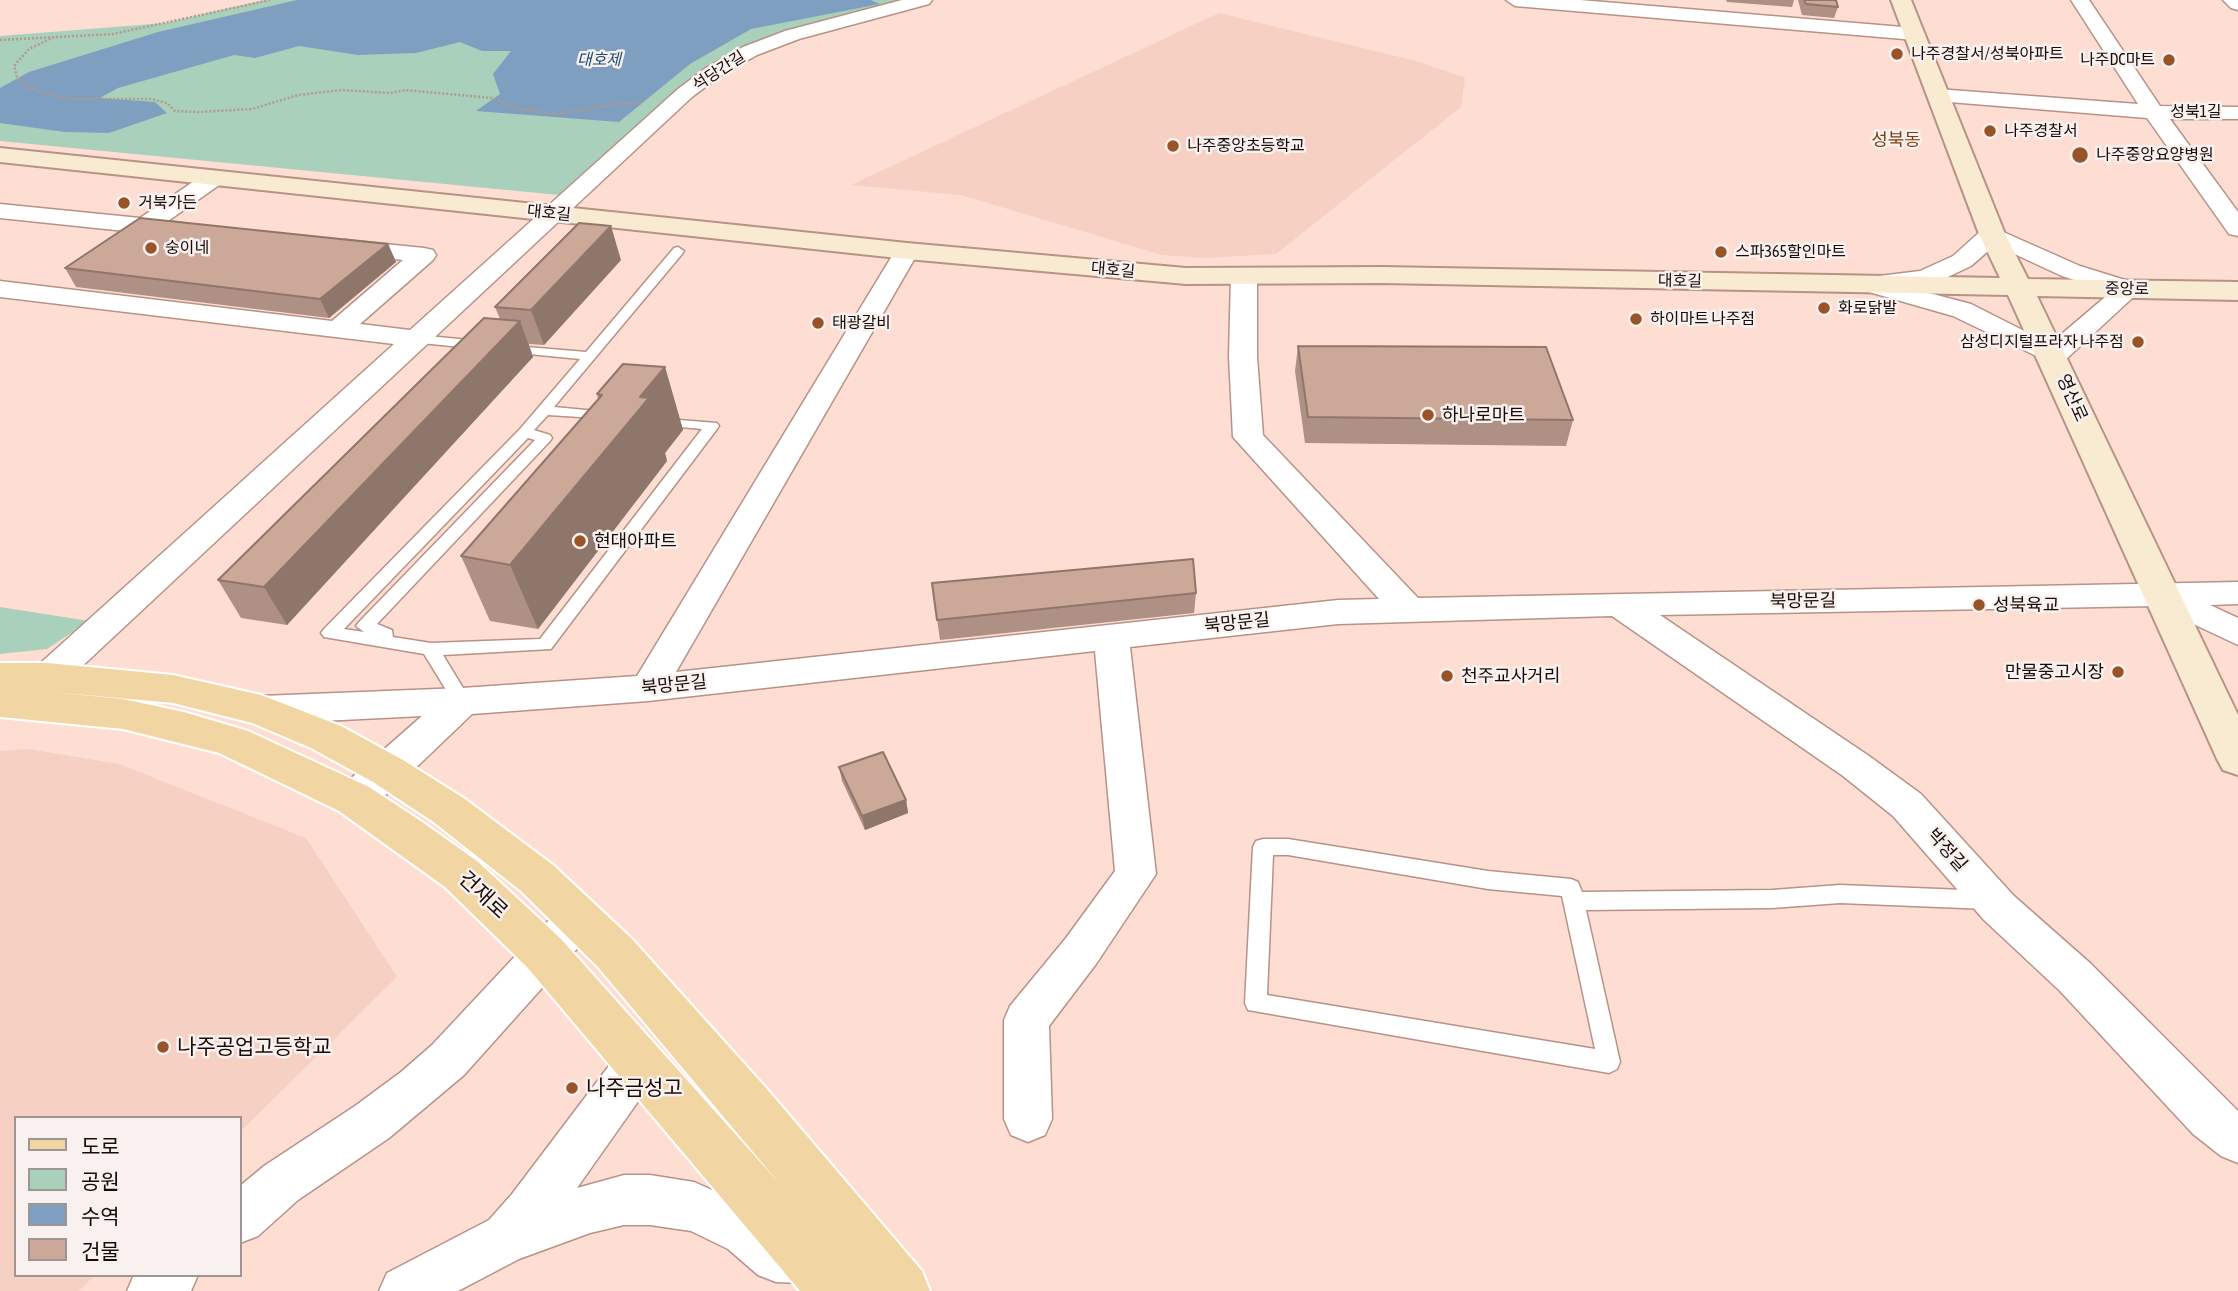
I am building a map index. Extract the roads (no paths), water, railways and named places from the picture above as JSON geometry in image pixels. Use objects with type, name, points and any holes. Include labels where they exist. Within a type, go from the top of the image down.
[{"type":"main road","name":"건재로","points":[[0,677],[48,677],[173,689],[261,709],[326,737],[371,785],[544,953],[823,1274]]},
{"type":"main road","name":"건재로","points":[[0,702],[123,713],[184,727],[233,742],[297,769],[371,785],[450,811],[515,861],[615,953],[748,1105],[902,1291]]},
{"type":"street","name":"석당간길","points":[[48,677],[685,93],[729,61],[792,35],[923,0]]},
{"type":"street","points":[[1515,0],[1617,4],[1915,34]]},
{"type":"street","name":"영산로","points":[[1901,0],[1992,234],[2053,356],[2238,759]]},
{"type":"street","points":[[2080,0],[2154,112],[2238,229]]},
{"type":"street","points":[[2232,0],[2238,4]]},
{"type":"street","name":"성북1길","points":[[1937,95],[2154,112],[2238,113]]},
{"type":"street","name":"대호길","points":[[0,155],[907,251],[1174,275],[1395,275],[2017,288]]},
{"type":"street","points":[[111,249],[214,178]]},
{"type":"street","points":[[0,211],[198,231]]},
{"type":"street","points":[[1871,285],[1926,278],[1962,261],[1992,234],[2071,271],[2129,289]]},
{"type":"street","points":[[318,244],[424,255],[338,329]]},
{"type":"street","points":[[648,688],[907,251]]},
{"type":"street","points":[[45,295],[78,272]]},
{"type":"street","points":[[1244,276],[1243,357],[1248,437],[1409,610]]},
{"type":"street","points":[[1871,285],[1962,310],[2053,356],[2129,289]]},
{"type":"street","name":"중앙로","points":[[2017,288],[2238,291]]},
{"type":"street","points":[[0,289],[417,339]]},
{"type":"street","name":"북망문길","points":[[462,701],[648,688],[1338,612],[2238,593]]},
{"type":"street","points":[[2162,595],[2238,633]]},
{"type":"street","name":"박정길","points":[[1619,604],[1888,789],[1907,805],[1992,901],[2075,977],[2210,1118],[2238,1140]]},
{"type":"street","points":[[1028,1119],[1026,1020],[1136,874],[1111,636]]},
{"type":"street","points":[[371,785],[462,701]]},
{"type":"street","name":"건재로","points":[[261,709],[462,701]]},
{"type":"street","points":[[242,1215],[281,1182],[372,1122],[417,1087],[447,1060],[578,918]]},
{"type":"street","points":[[507,1238],[530,1212],[640,1061]]},
{"type":"street","points":[[405,1291],[507,1238],[590,1208],[624,1200],[650,1200],[694,1207],[746,1231],[776,1257],[823,1274]]},
{"type":"street","points":[[153,1291],[170,1277]]},
{"type":"street","points":[[175,1277],[187,1291]]},
{"type":"lane","points":[[648,420],[712,426],[545,645],[430,649],[330,633],[525,432],[678,251]]},
{"type":"lane","points":[[417,339],[590,356]]},
{"type":"lane","points":[[544,410],[622,417]]},
{"type":"lane","points":[[462,701],[430,649],[365,626],[545,438],[525,432]]},
{"type":"lane","points":[[1262,847],[1288,847],[1488,880],[1571,888],[1574,901],[1609,1062],[1256,1003],[1262,847]]},
{"type":"lane","points":[[1574,901],[1772,899],[1840,894],[1992,901]]},
{"type":"water","name":"대호제","points":[[297,0],[871,0],[880,4],[751,29],[690,64],[619,122],[476,111],[500,94],[493,74],[511,51],[482,51],[460,42],[416,53],[358,55],[299,46],[255,58],[234,55],[118,88],[100,98],[155,102],[167,113],[109,133],[65,132],[0,123],[0,88],[29,72],[158,32]]},
{"type":"place","name":"나주경찰서/성북아파트","points":[[1897,54]]},
{"type":"place","name":"나주DC마트","points":[[2169,60]]},
{"type":"place","name":"나주경찰서","points":[[1990,131]]},
{"type":"place","name":"나주중앙초등학교","points":[[1173,146]]},
{"type":"place","name":"나주중앙요양병원","points":[[2080,155]]},
{"type":"place","name":"거북가든","points":[[124,203]]},
{"type":"place","name":"숭이네","points":[[151,248]]},
{"type":"place","name":"스파365할인마트","points":[[1721,252]]},
{"type":"place","name":"화로닭발","points":[[1824,308]]},
{"type":"place","name":"하이마트 나주점","points":[[1636,319]]},
{"type":"place","name":"태광갈비","points":[[818,323]]},
{"type":"place","name":"삼성디지털프라자 나주점","points":[[2138,342]]},
{"type":"place","name":"하나로마트","points":[[1428,415]]},
{"type":"place","name":"현대아파트","points":[[580,541]]},
{"type":"place","name":"성북육교","points":[[1979,605]]},
{"type":"place","name":"만물중고시장","points":[[2118,672]]},
{"type":"place","name":"천주교사거리","points":[[1447,676]]},
{"type":"place","name":"나주공업고등학교","points":[[163,1047]]},
{"type":"place","name":"나주금성고","points":[[572,1088]]},
{"type":"district","name":"성북동","points":[[1896,140]]}]
